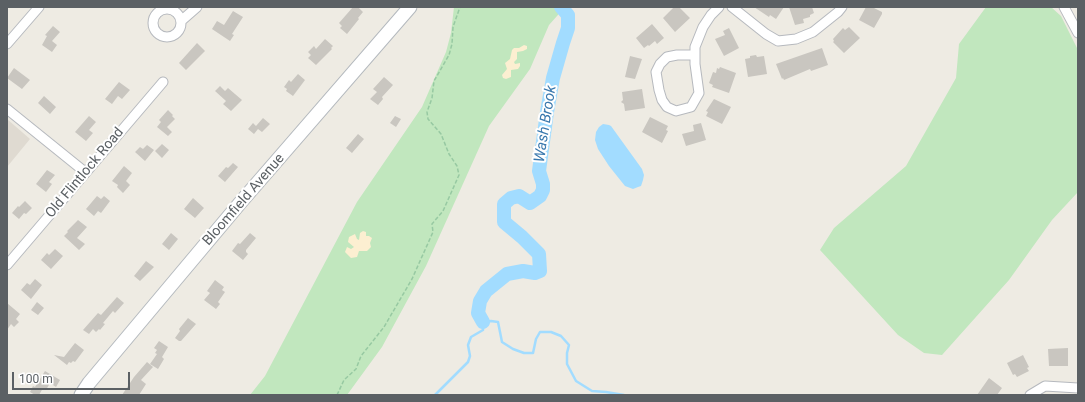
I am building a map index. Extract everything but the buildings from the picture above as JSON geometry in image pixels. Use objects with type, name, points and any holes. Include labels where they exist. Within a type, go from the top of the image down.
[{"type":"main road","name":"Bloomfield Avenue","points":[[81,395],[88,383],[240,203],[410,7]]},
{"type":"street","points":[[7,44],[39,7]]},
{"type":"street","points":[[181,21],[197,7]]},
{"type":"street","points":[[695,54],[677,54],[667,58],[660,64],[656,72],[662,100],[667,107],[676,111],[691,107],[699,93],[695,47],[703,27],[711,15],[719,7]]},
{"type":"street","points":[[732,7],[766,34],[778,41],[796,39],[813,32],[834,16],[842,7]]},
{"type":"street","points":[[1064,7],[1078,33]]},
{"type":"street","name":"Old Flintlock Road","points":[[7,265],[163,82]]},
{"type":"street","points":[[7,109],[85,172]]},
{"type":"street","points":[[1030,395],[1045,386],[1078,388]]},
{"type":"path","points":[[337,395],[344,380],[356,369],[361,356],[384,327],[412,279],[433,232],[432,224],[442,211],[459,175],[457,166],[449,154],[441,134],[428,119],[427,112],[432,98],[434,81],[451,49],[453,26],[460,7]]},
{"type":"shaded area","points":[[7,119],[30,139],[7,167]]},
{"type":"green space","points":[[454,7],[565,7],[549,25],[530,69],[489,126],[426,266],[382,347],[347,395],[250,395],[265,376],[357,202],[422,107],[446,52],[451,33]]},
{"type":"green space","points":[[986,7],[1051,7],[1061,16],[1078,50],[1078,192],[1052,220],[1009,280],[942,355],[924,353],[898,335],[820,250],[834,228],[906,166],[956,78],[959,44]]},
{"type":"sand","points":[[524,45],[527,46],[527,49],[517,52],[517,59],[514,62],[515,64],[520,63],[520,66],[518,69],[511,70],[511,77],[506,79],[503,78],[502,75],[507,69],[505,63],[510,59],[512,50]]},
{"type":"sand","points":[[363,231],[366,232],[366,236],[372,238],[370,243],[371,247],[367,251],[359,251],[357,257],[351,258],[345,252],[347,247],[351,249],[354,247],[348,242],[349,237],[355,234],[359,240],[360,233]]},
{"type":"water","points":[[556,7],[562,7],[570,25],[567,48],[559,47],[562,34],[561,14]]},
{"type":"water","points":[[603,124],[611,126],[642,169],[644,175],[641,186],[633,189],[625,186],[598,149],[595,140],[596,132]]},
{"type":"waterway","name":"Wash Brook","points":[[483,322],[478,313],[480,301],[486,291],[507,274],[523,271],[535,273],[540,271],[539,254],[504,222],[504,204],[511,198],[519,196],[530,203],[540,196],[543,190],[543,184],[539,171],[547,112],[553,78],[568,28],[568,15],[561,7]]},
{"type":"waterway","points":[[435,395],[468,362],[470,356],[468,345],[471,337],[483,330],[483,322],[491,321],[498,322],[502,342],[513,349],[524,353],[533,353],[536,339],[540,332],[551,332],[561,336],[569,345],[567,364],[576,381],[592,391],[624,395]]}]
